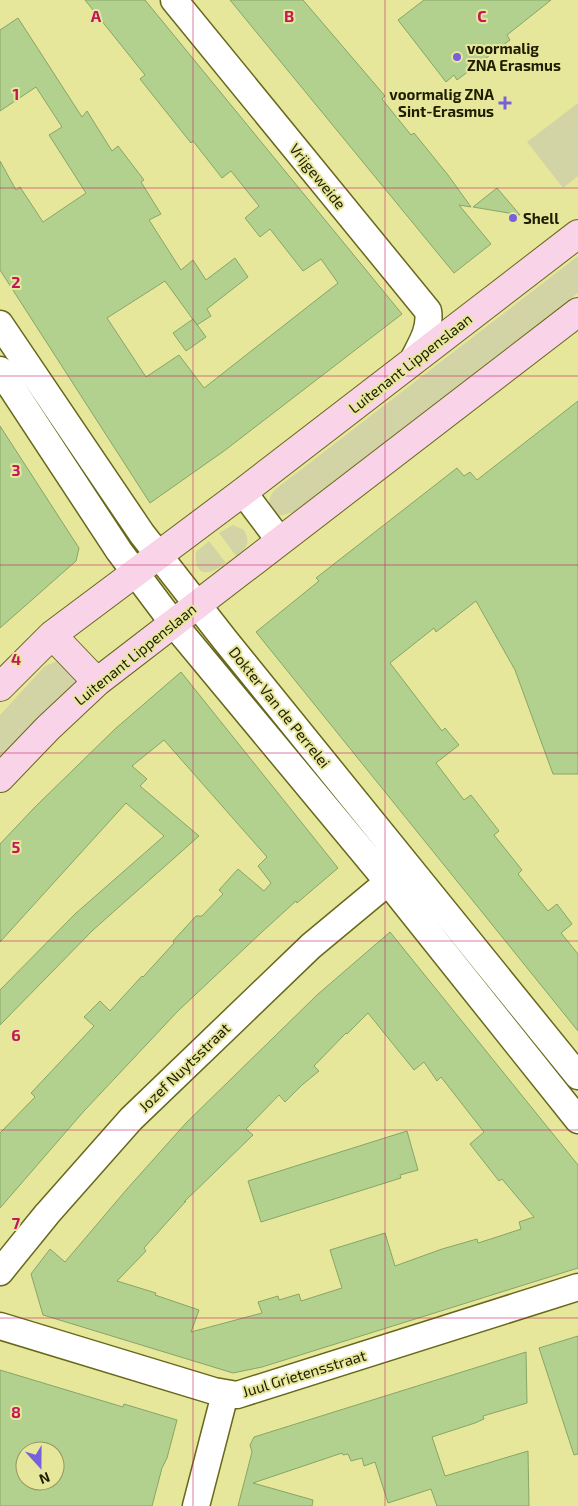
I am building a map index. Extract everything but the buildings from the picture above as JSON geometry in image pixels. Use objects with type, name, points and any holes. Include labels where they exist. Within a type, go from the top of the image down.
[{"type":"main road","name":"Luitenant Lippenslaan","points":[[0,687],[52,635],[243,492],[578,234]]},
{"type":"main road","name":"Luitenant Lippenslaan","points":[[0,778],[48,728],[97,682],[578,312]]},
{"type":"main road","points":[[52,635],[97,682]]},
{"type":"street","name":"Vrijgeweide","points":[[174,0],[428,311],[430,322],[413,360]]},
{"type":"street","name":"Dokter Van de Perrelei","points":[[0,324],[158,555],[578,1076]]},
{"type":"street","name":"Dokter Van de Perrelei","points":[[0,370],[135,573],[173,623],[388,882],[578,1120]]},
{"type":"street","points":[[243,492],[280,541]]},
{"type":"street","name":"Jozef Nuytsstraat","points":[[0,1272],[47,1214],[131,1120],[311,946],[388,882]]},
{"type":"street","name":"Juul Grietensstraat","points":[[0,1326],[225,1394],[237,1395],[578,1286]]},
{"type":"street","points":[[196,1506],[225,1394]]},
{"type":"green space","points":[[578,103],[578,176],[563,188],[527,142]]},
{"type":"green space","points":[[578,256],[578,293],[294,512],[278,516],[271,510],[269,502],[271,495],[277,488]]},
{"type":"green space","points":[[233,525],[244,530],[247,538],[247,545],[236,556],[219,533]]},
{"type":"green space","points":[[209,541],[226,563],[215,570],[204,572],[200,571],[197,567],[196,552]]},
{"type":"green space","points":[[62,659],[75,669],[76,682],[0,758],[0,715],[45,666]]},
{"type":"place","name":"voormalig ZNA Erasmus","points":[[457,57]]},
{"type":"place","name":"voormalig ZNA Sint-Erasmus","points":[[505,103]]},
{"type":"place","name":"Shell","points":[[513,218]]}]
